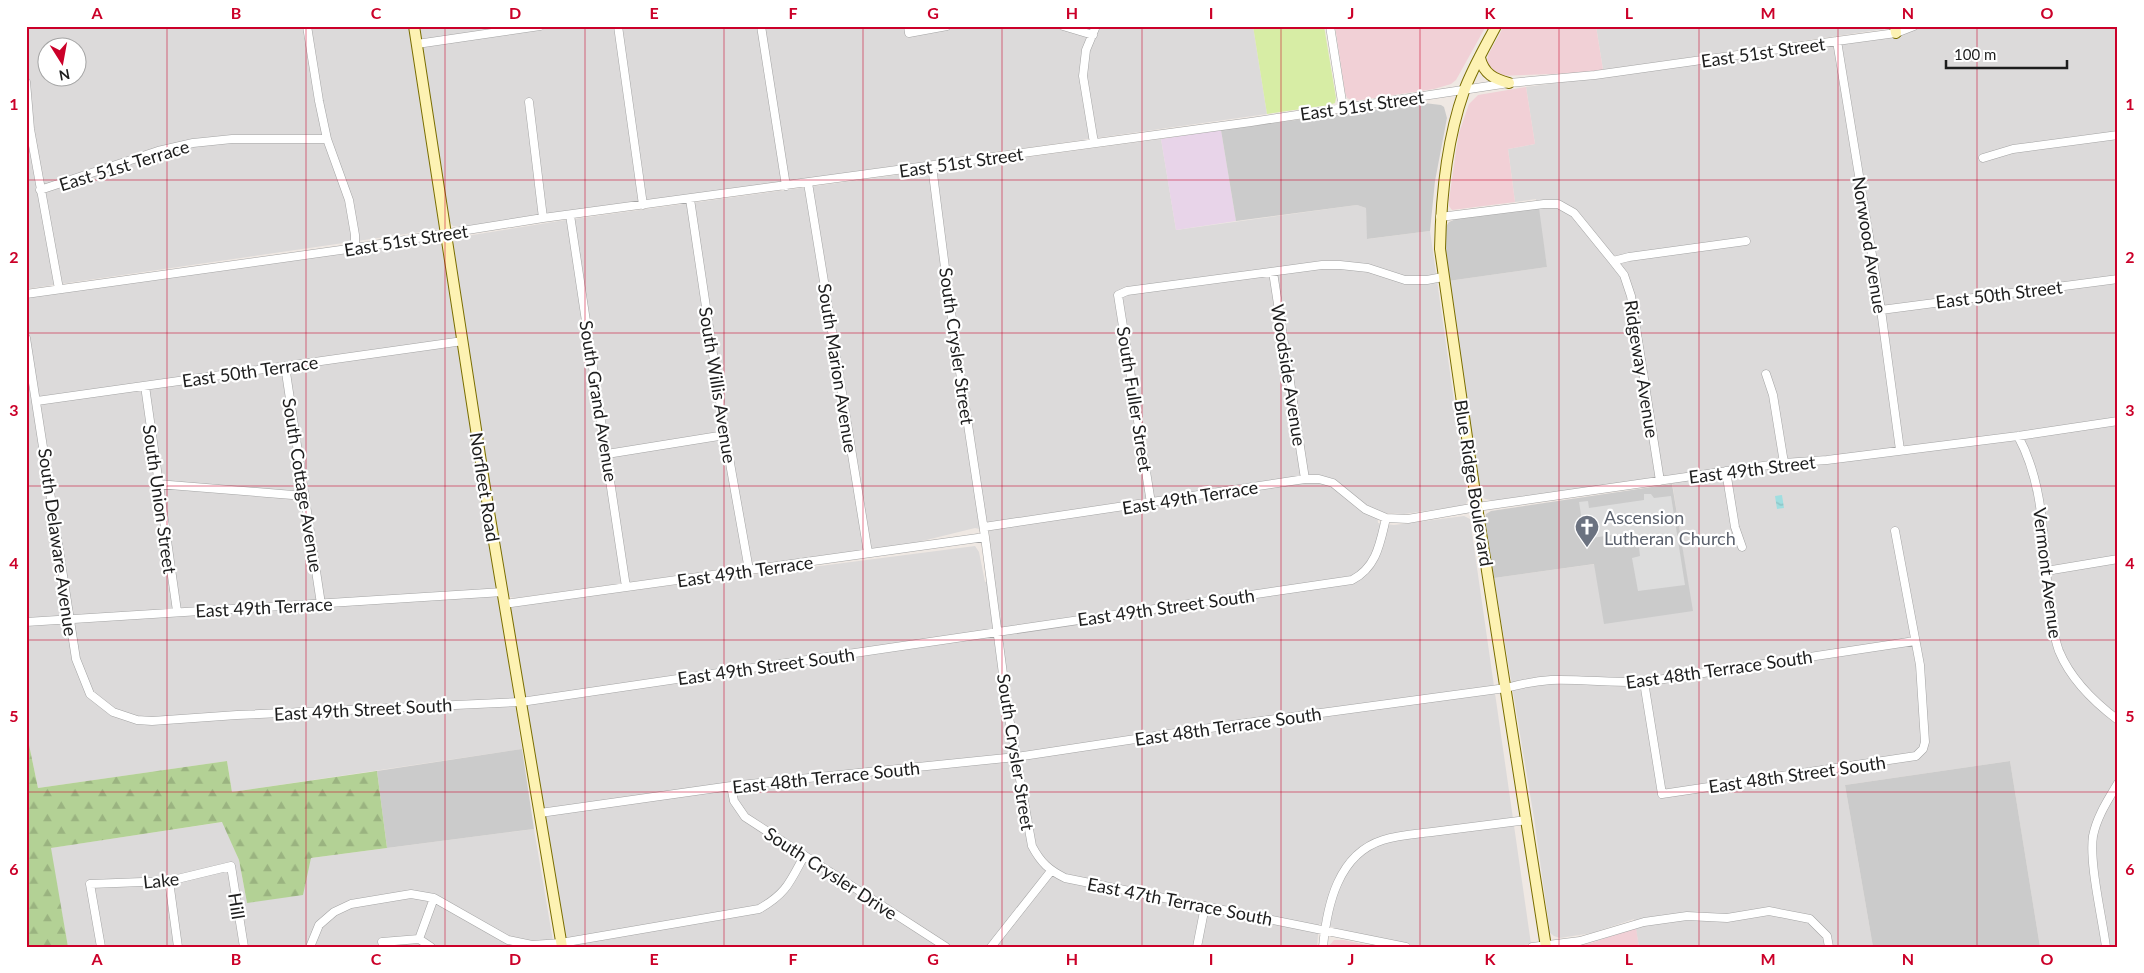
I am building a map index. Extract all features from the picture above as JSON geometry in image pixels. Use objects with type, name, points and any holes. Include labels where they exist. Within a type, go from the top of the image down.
[{"type":"street","points":[[307,26],[327,139],[349,200],[356,235],[355,248]]},
{"type":"street","name":"Norfleet Road","points":[[414,26],[485,488],[562,945]]},
{"type":"street","points":[[417,44],[540,26]]},
{"type":"street","points":[[618,26],[643,205]]},
{"type":"street","points":[[761,26],[786,186]]},
{"type":"street","points":[[908,28],[909,32],[947,26]]},
{"type":"street","points":[[1063,26],[1093,35]]},
{"type":"street","points":[[1094,143],[1083,76],[1086,50],[1096,26]]},
{"type":"street","points":[[1330,26],[1343,108]]},
{"type":"street","name":"Blue Ridge Boulevard","points":[[1496,26],[1464,90],[1450,137],[1440,217],[1440,249],[1477,507],[1546,946]]},
{"type":"street","name":"East 51st Street","points":[[26,294],[355,248],[543,218],[932,166],[1464,90],[1595,75],[1837,41],[1914,26]]},
{"type":"street","name":"Norwood Avenue","points":[[1837,41],[1880,310],[1900,450]]},
{"type":"street","points":[[1480,58],[1485,70],[1491,77],[1509,84]]},
{"type":"street","points":[[26,82],[30,129],[59,289]]},
{"type":"street","points":[[529,102],[543,218]]},
{"type":"street","points":[[1983,158],[2013,149],[2118,135]]},
{"type":"street","name":"East 51st Terrace","points":[[40,190],[158,152],[193,143],[232,139],[327,139]]},
{"type":"street","name":"South Crysler Street","points":[[932,166],[949,299],[984,526],[1016,757],[1032,846],[1040,861],[1051,871]]},
{"type":"street","name":"South Marion Avenue","points":[[808,183],[868,553]]},
{"type":"street","name":"South Willis Avenue","points":[[690,199],[725,435],[749,570]]},
{"type":"street","points":[[1440,217],[1544,204],[1558,204],[1574,213],[1613,261],[1629,257],[1746,241]]},
{"type":"street","name":"South Grand Avenue","points":[[570,215],[626,587]]},
{"type":"street","name":"Ridgeway Avenue","points":[[1613,261],[1624,275],[1631,296],[1660,481]]},
{"type":"street","points":[[1273,272],[1340,265],[1368,268],[1405,280],[1427,280],[1443,277]]},
{"type":"street","name":"South Fuller Street","points":[[1151,503],[1118,295],[1127,291],[1273,272]]},
{"type":"street","name":"Woodside Avenue","points":[[1273,272],[1305,479]]},
{"type":"street","name":"East 50th Street","points":[[1880,310],[2118,279]]},
{"type":"street","name":"South Delaware Avenue","points":[[26,338],[76,659],[90,694],[105,707]]},
{"type":"street","name":"East 50th Terrace","points":[[37,401],[463,342]]},
{"type":"street","name":"South Cottage Avenue","points":[[285,366],[321,604]]},
{"type":"street","points":[[1766,374],[1773,395],[1784,463]]},
{"type":"street","name":"South Union Street","points":[[145,386],[157,484],[177,612]]},
{"type":"street","name":"East 49th Street","points":[[1386,518],[1408,519],[1477,507],[1726,471],[2018,436],[2118,421]]},
{"type":"street","points":[[607,454],[725,435]]},
{"type":"street","name":"Vermont Avenue","points":[[2018,436],[2029,457],[2036,483],[2052,629],[2059,651],[2067,667],[2082,688],[2118,720]]},
{"type":"street","points":[[1726,471],[1735,526],[1742,548]]},
{"type":"street","name":"East 49th Terrace","points":[[984,526],[1305,479],[1319,479],[1332,483],[1365,509],[1386,518]]},
{"type":"street","points":[[157,484],[305,496]]},
{"type":"street","name":"East 49th Street South","points":[[105,707],[113,712],[137,720],[152,721],[522,702],[1352,580],[1362,574],[1373,563],[1386,518]]},
{"type":"street","points":[[1895,532],[1915,641]]},
{"type":"street","name":"East 49th Terrace","points":[[505,604],[985,537]]},
{"type":"street","points":[[2046,571],[2118,559]]},
{"type":"street","name":"East 49th Terrace","points":[[26,622],[503,592]]},
{"type":"street","name":"East 48th Terrace South","points":[[540,813],[731,786],[1016,757],[1552,680],[1612,683],[1644,682],[1915,641]]},
{"type":"street","name":"East 48th Street South","points":[[1644,682],[1662,794],[1895,760],[1916,756],[1923,749],[1925,742],[1920,666],[1915,641]]},
{"type":"street","points":[[2106,947],[2093,857],[2094,836],[2102,810],[2118,783]]},
{"type":"street","name":"South Crysler Drive","points":[[731,786],[734,801],[745,817],[940,945]]},
{"type":"street","points":[[1324,947],[1330,904],[1340,876],[1351,859],[1368,846],[1393,837],[1527,820]]},
{"type":"street","points":[[310,947],[319,925],[334,912],[351,904],[411,894],[434,898],[508,940],[532,945],[562,945],[759,909],[774,900],[787,888],[804,856]]},
{"type":"street","name":"Lake","points":[[101,947],[90,884],[169,881],[231,866]]},
{"type":"street","name":"Hill","points":[[231,866],[244,947]]},
{"type":"street","points":[[991,947],[1051,871]]},
{"type":"street","name":"East 47th Terrace South","points":[[1051,871],[1066,878],[1406,947]]},
{"type":"street","points":[[169,881],[178,947]]},
{"type":"street","points":[[419,939],[434,898]]},
{"type":"street","points":[[1197,947],[1205,906]]},
{"type":"street","points":[[1532,947],[1580,941],[1644,922],[1687,916],[1727,918],[1769,911],[1810,919],[1827,936],[1829,947]]},
{"type":"street","points":[[382,942],[419,939],[431,947]]},
{"type":"shaded area","points":[[26,26],[409,26],[440,229],[26,289]]},
{"type":"shaded area","points":[[419,26],[1253,26],[1267,114],[460,227],[453,226],[449,221]]},
{"type":"shaded area","points":[[1335,26],[1486,26],[1456,80],[1451,84],[1434,89],[1354,101],[1347,98],[1345,92]]},
{"type":"shaded area","points":[[1504,26],[1596,26],[1603,70],[1580,73],[1498,76],[1489,67],[1487,61],[1488,55]]},
{"type":"shaded area","points":[[1596,26],[1890,26],[1885,29],[1603,70]]},
{"type":"shaded area","points":[[1900,26],[2118,26],[2118,947],[2040,947],[2010,761],[1845,785],[1873,947],[1639,947],[1634,919],[1592,933],[1560,938],[1554,936],[1550,933],[1534,818],[1494,578],[1595,564],[1692,611],[1671,475],[1497,501],[1485,499],[1480,494],[1448,281],[1547,267],[1536,199],[1515,202],[1508,149],[1535,144],[1526,87],[1896,37],[1901,35]]},
{"type":"shaded area","points":[[1526,87],[1535,144],[1508,149],[1515,202],[1452,210],[1449,206],[1449,200],[1456,151],[1459,133],[1469,104],[1478,95]]},
{"type":"shaded area","points":[[1424,103],[1441,105],[1444,107],[1447,118],[1435,181],[1430,231],[1367,239],[1366,208],[1357,205],[1236,221],[1221,130]]},
{"type":"shaded area","points":[[1221,130],[1236,221],[1176,230],[1161,139]]},
{"type":"shaded area","points":[[1161,139],[1176,230],[1357,205],[1366,208],[1368,239],[1430,231],[1468,500],[1466,504],[1460,506],[1404,514],[1385,513],[1377,510],[1378,523],[1394,525],[1464,516],[1470,519],[1531,944],[1510,947],[1420,947],[1393,943],[1319,924],[1317,947],[565,947],[509,614],[512,606],[975,546],[979,552],[985,582],[994,581],[989,531],[975,528],[914,543],[515,598],[510,597],[505,585],[453,244],[455,240],[460,237],[559,221]]},
{"type":"shaded area","points":[[1539,208],[1547,267],[1448,281],[1445,256],[1445,228],[1449,222],[1458,218]]},
{"type":"shaded area","points":[[435,239],[441,242],[444,252],[522,749],[232,792],[227,761],[38,788],[26,730],[26,297]]},
{"type":"shaded area","points":[[1672,484],[1693,611],[1604,624],[1594,564],[1494,578],[1485,520],[1486,514],[1491,511]]},
{"type":"shaded area","points":[[1644,494],[1651,494],[1654,498],[1671,496],[1685,585],[1638,591],[1632,558],[1640,556],[1638,539],[1633,539],[1632,532],[1585,539],[1579,502],[1588,501],[1589,508],[1644,500]]},
{"type":"shaded area","points":[[522,749],[534,829],[387,848],[377,771]]},
{"type":"shaded area","points":[[2010,761],[2040,947],[1873,947],[1845,785]]},
{"type":"shaded area","points":[[223,822],[239,860],[247,903],[311,858],[534,829],[554,947],[68,947],[50,848]]},
{"type":"shaded area","points":[[1636,928],[1639,947],[1568,947],[1591,943]]},
{"type":"shaded area","points":[[1334,940],[1344,940],[1375,947],[1328,947]]},
{"type":"green space","points":[[1253,26],[1324,26],[1336,98],[1335,103],[1267,114]]},
{"type":"green space","points":[[26,730],[38,788],[227,761],[232,792],[377,771],[387,848],[311,858],[303,895],[247,903],[239,860],[222,822],[51,848],[68,947],[26,947]]},
{"type":"water","points":[[1782,495],[1784,508],[1777,509],[1775,496]]},
{"type":"place","name":"Ascension Lutheran Church","points":[[1587,548]]}]
